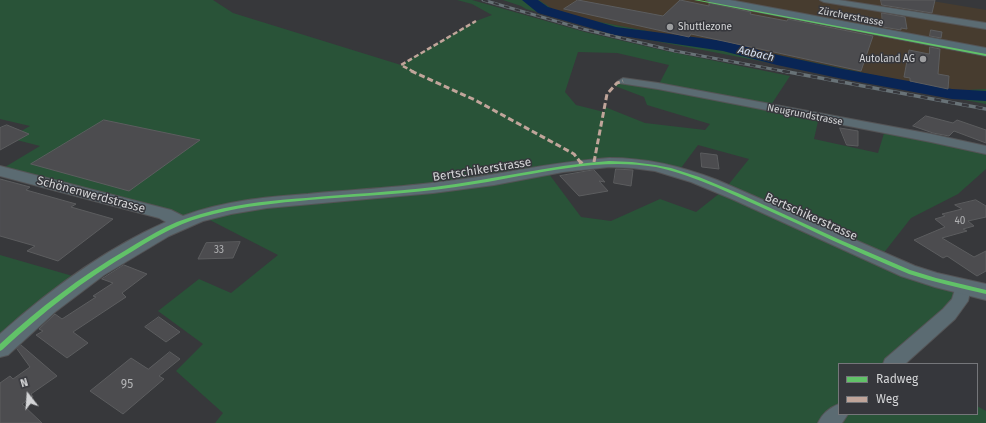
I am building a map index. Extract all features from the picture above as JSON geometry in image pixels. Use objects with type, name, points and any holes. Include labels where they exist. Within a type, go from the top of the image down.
[{"type":"main road","name":"Zürcherstrasse","points":[[712,0],[986,52]]},
{"type":"street","name":"Zürcherstrasse","points":[[824,0],[986,26]]},
{"type":"street","name":"Neugrundstrasse","points":[[623,81],[658,86],[931,138],[986,150]]},
{"type":"street","name":"Bertschikerstrasse","points":[[0,348],[50,303],[83,279],[155,235],[181,222],[238,207],[278,201],[428,189],[502,178],[568,165],[594,162],[622,162],[653,166],[678,172],[725,189],[908,271],[986,292]]},
{"type":"street","name":"Schönenwerdstrasse","points":[[0,171],[165,214],[181,222]]},
{"type":"street","points":[[893,363],[949,314],[960,301],[963,287]]},
{"type":"street","points":[[828,423],[838,414]]},
{"type":"shaded area","points":[[539,0],[926,0],[986,10],[986,89],[950,91],[696,38],[689,39],[589,20],[552,9]]},
{"type":"green space","points":[[0,0],[213,0],[233,13],[401,65],[476,21],[492,15],[472,4],[457,0],[472,0],[585,32],[666,51],[790,76],[769,108],[819,117],[814,139],[878,153],[885,130],[986,150],[986,169],[958,194],[911,218],[879,259],[963,287],[902,363],[838,363],[838,415],[978,415],[978,407],[986,411],[986,423],[215,423],[223,413],[176,371],[203,344],[158,311],[199,279],[231,293],[278,255],[202,216],[181,222],[0,170],[40,146],[9,138],[30,126],[0,119]],"holes":[[[578,52],[617,53],[669,65],[658,86],[635,82],[623,82],[618,83],[615,86],[644,97],[647,105],[710,124],[705,130],[645,123],[605,107],[604,112],[576,105],[565,92]],[[698,145],[749,159],[725,189],[696,212],[660,199],[611,221],[581,217],[546,170],[622,162],[678,172]]]},
{"type":"green space","points":[[503,0],[539,0],[552,9],[589,20],[689,39],[696,38],[950,91],[986,89],[986,104],[613,33],[526,9]]},
{"type":"green space","points":[[0,255],[83,279],[0,348]]},
{"type":"building","points":[[578,0],[663,16],[680,0],[709,6],[709,3],[751,12],[750,14],[787,21],[788,19],[873,36],[861,71],[691,34],[689,37],[564,9]]},
{"type":"building","points":[[881,0],[935,0],[932,13],[882,5]]},
{"type":"building","points":[[882,13],[905,17],[907,29],[901,28],[901,30],[883,27]]},
{"type":"building","points":[[931,30],[942,32],[941,38],[930,36]]},
{"type":"building","points":[[930,47],[940,49],[938,74],[949,76],[948,89],[910,81],[910,78],[904,77],[909,50],[929,54]]},
{"type":"building","points":[[926,116],[953,123],[957,120],[986,130],[986,143],[954,131],[949,136],[933,133],[913,126]]},
{"type":"building","points":[[104,120],[200,140],[129,191],[31,164]]},
{"type":"building","points":[[7,125],[29,134],[0,150],[0,128]]},
{"type":"building","points":[[840,128],[858,131],[858,146],[847,145]]},
{"type":"building","points":[[701,153],[717,155],[719,169],[702,167]]},
{"type":"building","points":[[616,169],[633,170],[631,186],[614,183]]},
{"type":"building","points":[[594,170],[605,182],[599,181],[608,191],[579,196],[560,176]]},
{"type":"building","points":[[0,179],[30,187],[26,190],[76,204],[71,207],[113,219],[58,261],[27,251],[35,246],[0,236]]},
{"type":"building","points":[[976,200],[986,206],[986,217],[968,221],[974,226],[963,229],[967,231],[942,238],[974,257],[986,251],[986,271],[977,276],[947,256],[943,258],[914,240],[945,227],[935,219],[945,216],[942,214],[962,209],[955,205]]},
{"type":"building","points":[[240,242],[233,258],[198,259],[206,243]]},
{"type":"building","points":[[124,265],[147,274],[122,293],[126,297],[73,332],[88,343],[67,358],[36,335],[43,331],[39,329],[55,314],[62,319],[96,297],[93,296],[113,283],[102,279]]},
{"type":"building","points":[[159,317],[180,332],[166,342],[145,327]]},
{"type":"building","points":[[21,345],[57,376],[31,394],[33,397],[22,404],[42,423],[0,423],[0,383],[10,376],[13,379],[30,367],[17,349]]},
{"type":"building","points":[[170,352],[180,359],[159,376],[164,379],[123,414],[90,391],[131,358],[148,369]]},
{"type":"waterway","name":"Aabach","points":[[529,0],[543,10],[615,31],[724,46],[777,60],[843,74],[952,94],[986,96]]},
{"type":"railway","points":[[483,0],[583,29],[675,51],[788,72]]},
{"type":"railway","points":[[783,71],[986,109]]},
{"type":"marked path","points":[[476,21],[401,65],[475,100],[574,154],[582,164]]},
{"type":"marked path","points":[[594,162],[607,94],[617,83],[623,81]]},
{"type":"cycle path","points":[[695,0],[986,55]]},
{"type":"cycle path","points":[[0,348],[47,307],[97,270],[162,231],[197,217],[249,205],[452,186],[563,167],[609,162],[655,166],[697,178],[908,271],[935,280],[986,292]]},
{"type":"place","name":"Shuttlezone","points":[[670,27]]},
{"type":"place","name":"Autoland AG","points":[[923,59]]}]
